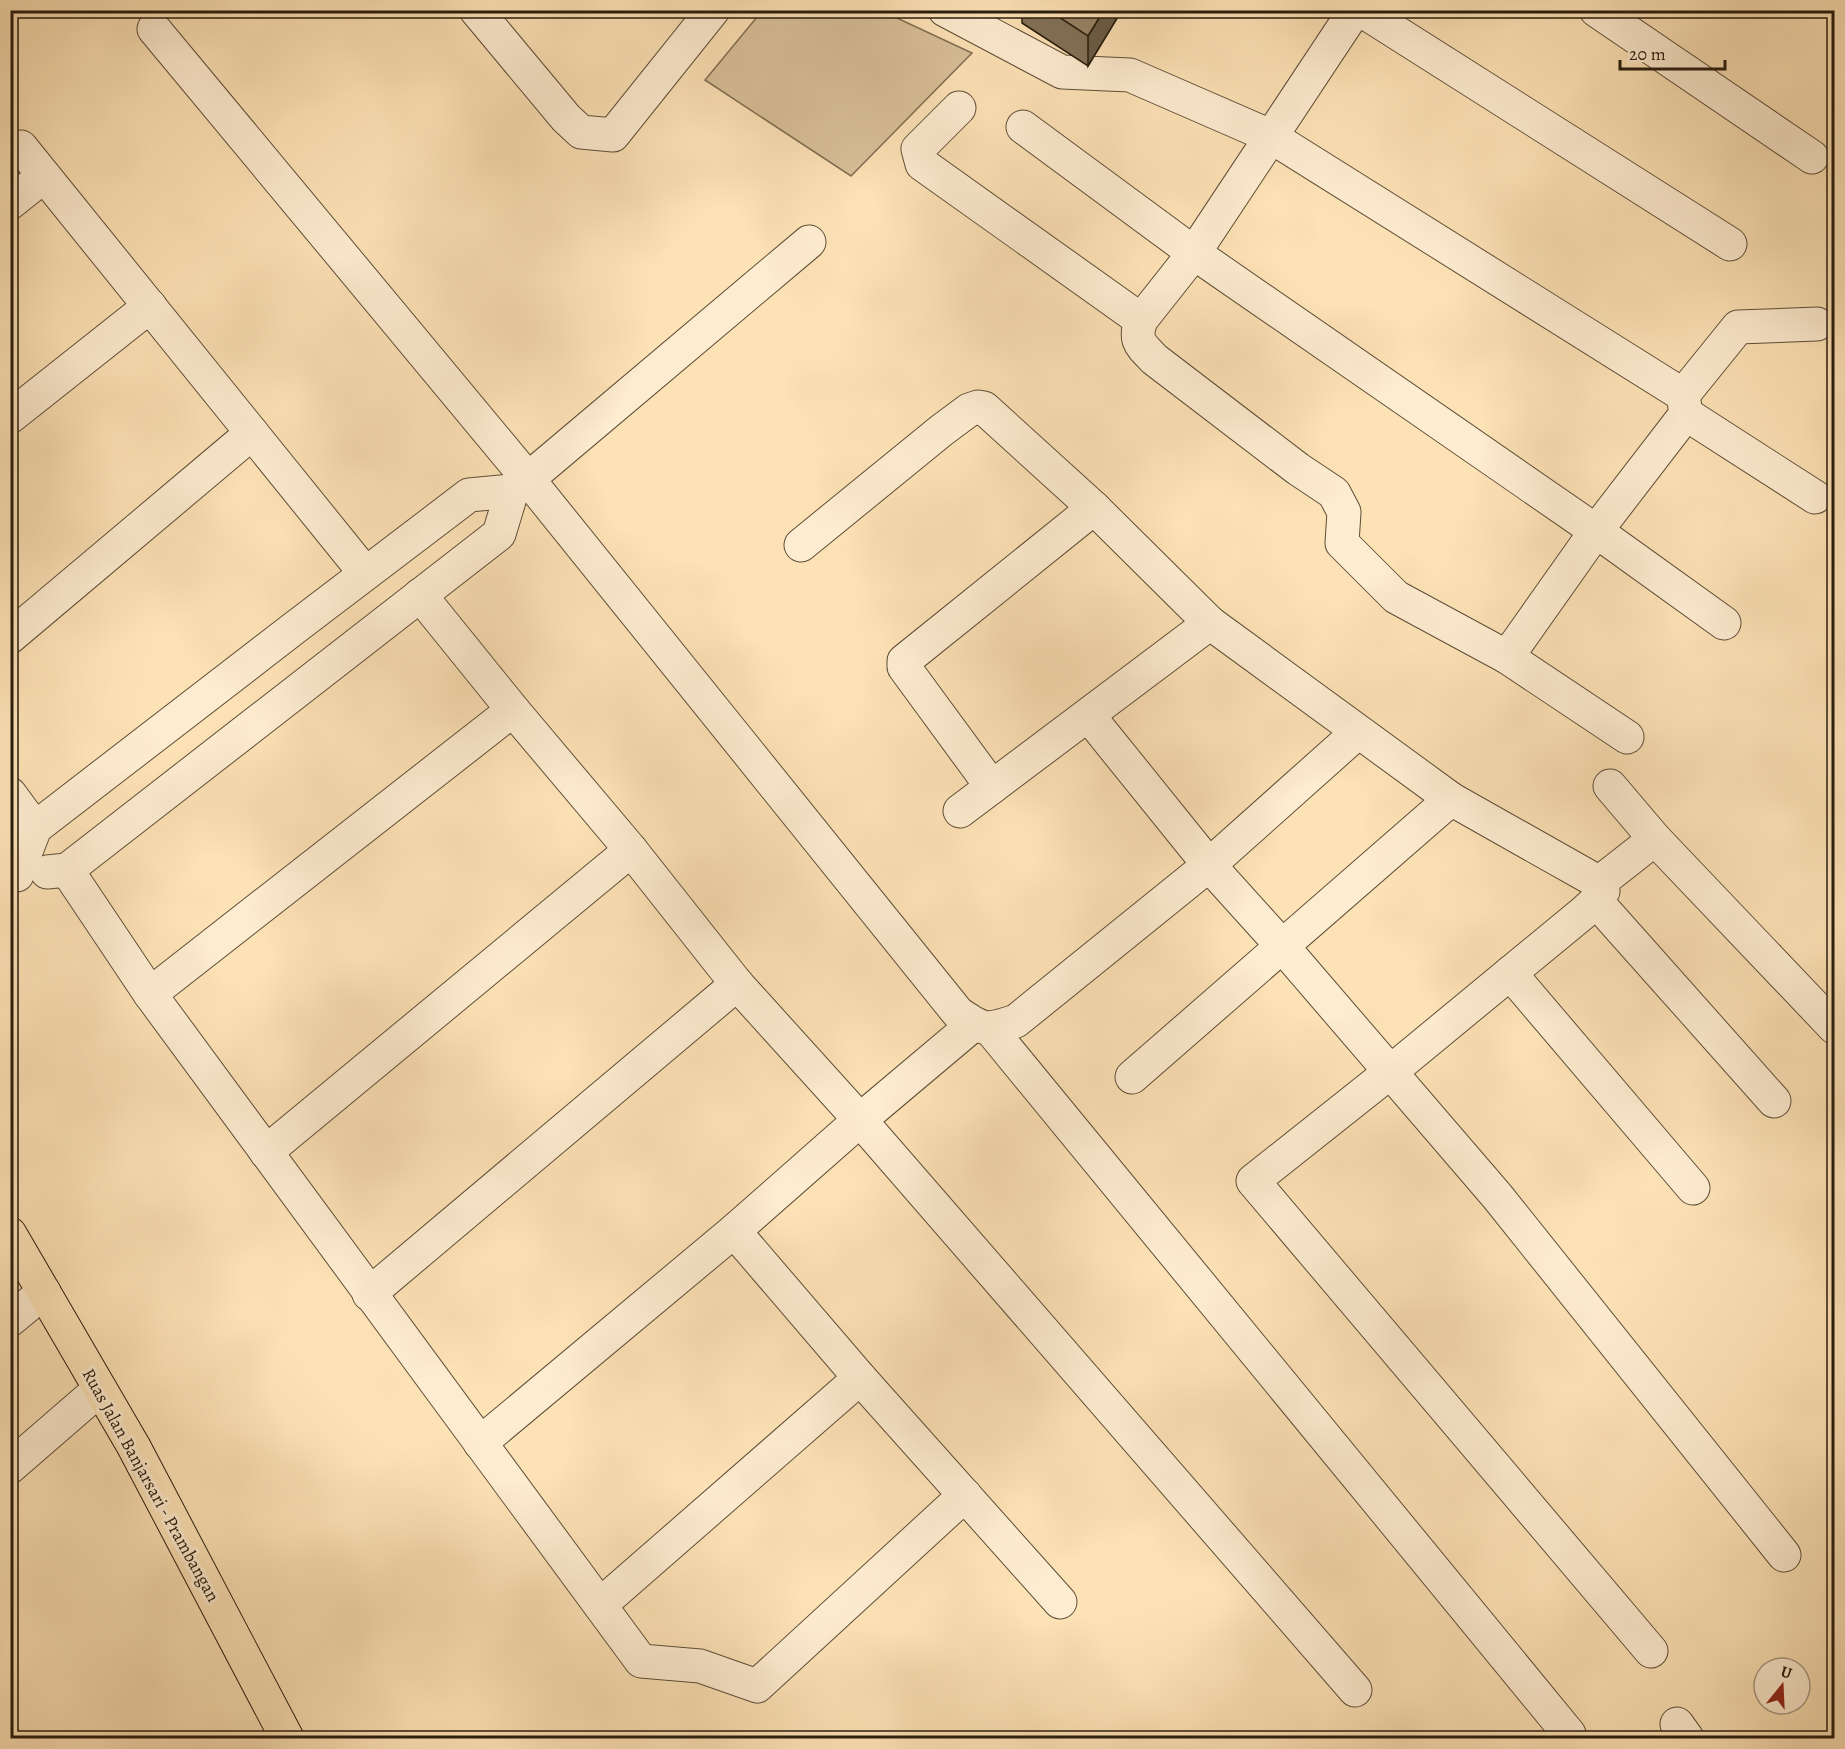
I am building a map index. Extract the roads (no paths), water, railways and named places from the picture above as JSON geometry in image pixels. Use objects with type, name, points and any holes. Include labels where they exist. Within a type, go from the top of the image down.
[{"type":"main road","name":"Ruas Jalan Banjarsari - Prambangan","points":[[10,1234],[134,1448],[287,1738]]},
{"type":"street","points":[[476,10],[566,118],[581,132],[614,135],[713,10]]},
{"type":"street","points":[[1355,10],[1194,253],[1141,320],[1137,333],[1139,344],[1154,359],[1298,469],[1335,492],[1344,513],[1342,543],[1396,597],[1507,657],[1627,737]]},
{"type":"street","points":[[1361,10],[1730,244]]},
{"type":"street","points":[[1596,10],[1812,157]]},
{"type":"street","points":[[955,13],[1062,72],[1130,75],[1270,136],[1684,405],[1815,497]]},
{"type":"street","points":[[154,29],[520,485],[958,1013],[982,1027],[1569,1734]]},
{"type":"street","points":[[959,108],[918,149],[922,164],[1141,320]]},
{"type":"street","points":[[1023,128],[1194,253],[1596,531],[1724,623]]},
{"type":"street","points":[[21,147],[365,573]]},
{"type":"street","points":[[10,204],[44,176]]},
{"type":"street","points":[[14,878],[67,870],[499,534],[520,485],[808,242]]},
{"type":"street","points":[[10,417],[150,306]]},
{"type":"street","points":[[1507,657],[1738,327],[1817,324]]},
{"type":"street","points":[[801,545],[942,430],[969,410],[984,408],[1094,508],[1210,623],[1451,800],[1598,892],[1774,1101]]},
{"type":"street","points":[[10,637],[252,433]]},
{"type":"street","points":[[14,878],[35,828],[469,495],[520,485]]},
{"type":"street","points":[[992,788],[904,667],[904,661],[1094,508]]},
{"type":"street","points":[[420,595],[631,850],[737,984],[860,1120],[1355,1690]]},
{"type":"street","points":[[960,811],[1210,623]]},
{"type":"street","points":[[272,646],[305,684]]},
{"type":"street","points":[[150,994],[513,710]]},
{"type":"street","points":[[1088,715],[1209,865],[1283,947],[1497,1196],[1784,1555]]},
{"type":"street","points":[[480,1443],[734,1231],[860,1120],[982,1027],[1016,1021],[1209,865],[1358,732]]},
{"type":"street","points":[[1610,786],[1655,839],[1834,1027]]},
{"type":"street","points":[[10,794],[35,828]]},
{"type":"street","points":[[1132,1077],[1451,800]]},
{"type":"street","points":[[1651,1651],[1253,1181],[1510,973],[1655,839]]},
{"type":"street","points":[[266,1152],[631,850]]},
{"type":"street","points":[[67,870],[150,994],[641,1661],[700,1666],[757,1686],[965,1495]]},
{"type":"street","points":[[1510,973],[1693,1188]]},
{"type":"street","points":[[369,1294],[737,984]]},
{"type":"street","points":[[734,1231],[860,1378],[1060,1602]]},
{"type":"street","points":[[10,1320],[44,1292]]},
{"type":"street","points":[[600,1605],[860,1378]]},
{"type":"street","points":[[10,1467],[100,1389]]}]
